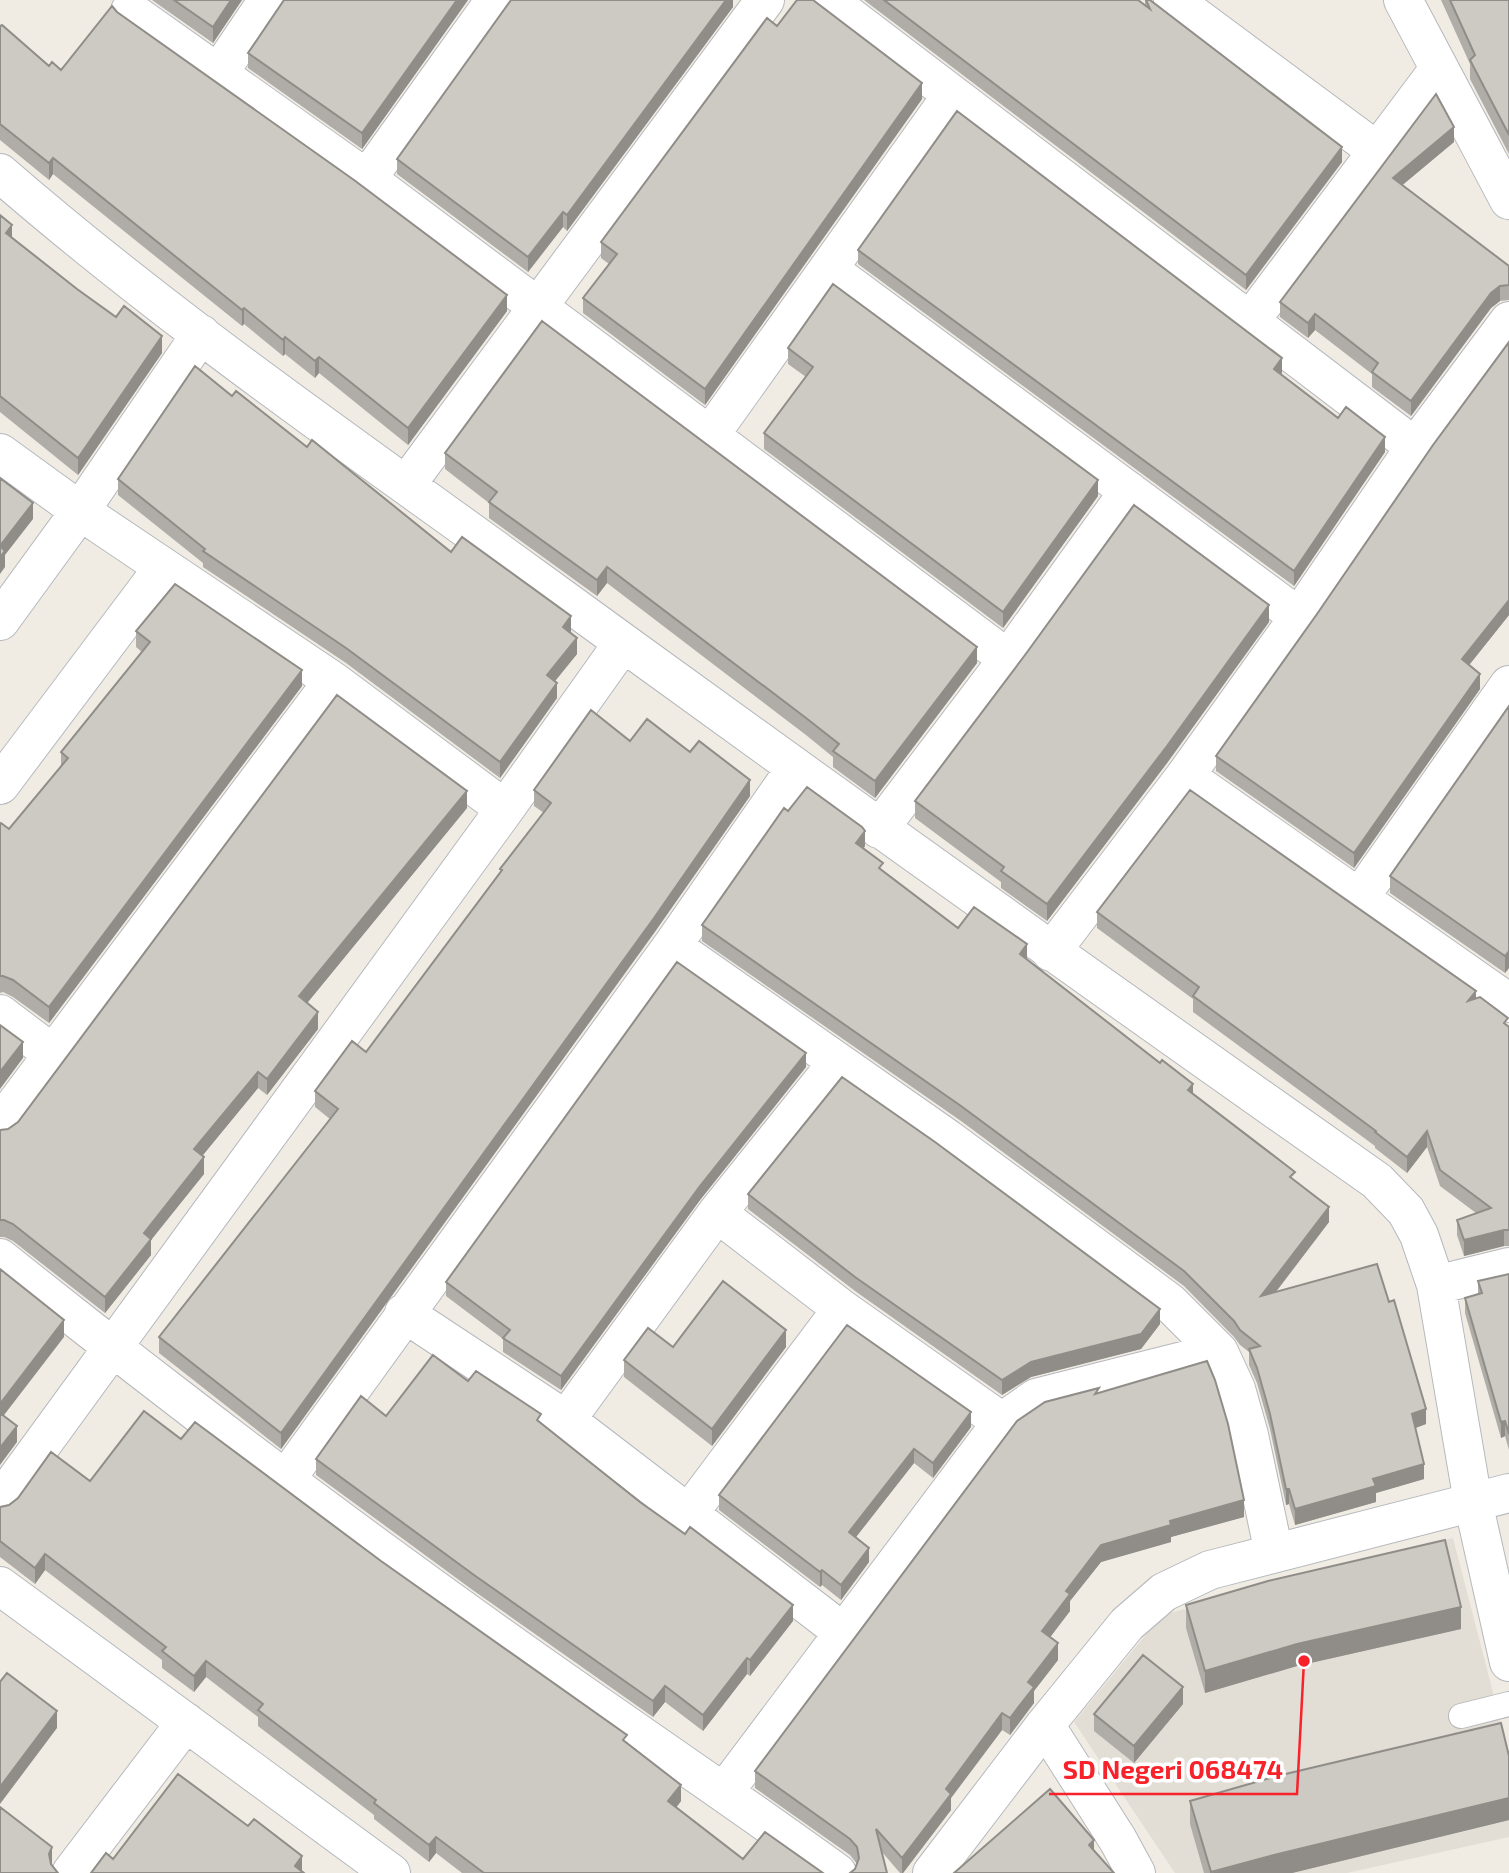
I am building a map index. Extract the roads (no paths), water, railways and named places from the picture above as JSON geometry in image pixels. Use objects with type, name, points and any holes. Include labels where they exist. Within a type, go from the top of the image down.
[{"type":"street","points":[[218,74],[268,0]]},
{"type":"street","points":[[367,179],[495,0]]},
{"type":"street","points":[[406,485],[765,0]]},
{"type":"street","points":[[828,0],[1415,447]]},
{"type":"street","points":[[1173,0],[1377,150]]},
{"type":"street","points":[[1403,0],[1509,200]]},
{"type":"street","points":[[130,11],[367,179],[1008,659]]},
{"type":"street","points":[[1250,321],[1439,69]]},
{"type":"street","points":[[710,435],[952,95]]},
{"type":"street","points":[[0,173],[72,235],[406,485],[795,769],[1377,1181],[1406,1211],[1419,1235],[1436,1285],[1473,1502],[1509,1662]]},
{"type":"street","points":[[828,269],[1299,617]]},
{"type":"street","points":[[1051,952],[1185,776],[1299,617],[1415,447],[1509,321]]},
{"type":"street","points":[[0,621],[80,511],[201,334]]},
{"type":"street","points":[[0,453],[163,568],[333,681],[505,809]]},
{"type":"street","points":[[879,829],[1008,659],[1129,491]]},
{"type":"street","points":[[0,785],[163,568]]},
{"type":"street","points":[[0,1502],[623,643]]},
{"type":"street","points":[[0,1125],[333,681]]},
{"type":"street","points":[[1360,897],[1509,685]]},
{"type":"street","points":[[286,1479],[672,946],[795,769]]},
{"type":"street","points":[[1185,776],[1509,1003]]},
{"type":"street","points":[[672,946],[948,1139],[1169,1301],[1219,1352],[1236,1389],[1249,1435],[1274,1553]]},
{"type":"street","points":[[0,1014],[53,1055]]},
{"type":"street","points":[[566,1420],[717,1213],[838,1062]]},
{"type":"street","points":[[717,1213],[842,1309],[1002,1422]]},
{"type":"street","points":[[0,1258],[286,1479],[528,1656],[724,1791],[837,1873]]},
{"type":"street","points":[[1436,1285],[1509,1266]]},
{"type":"street","points":[[690,1513],[842,1309]]},
{"type":"street","points":[[404,1313],[566,1420],[844,1633]]},
{"type":"street","points":[[724,1791],[1002,1422],[1036,1398],[1219,1352]]},
{"type":"street","points":[[932,1873],[1045,1725],[1127,1624],[1164,1592],[1210,1570],[1509,1493]]},
{"type":"street","points":[[0,1586],[391,1873]]},
{"type":"street","points":[[71,1873],[186,1722]]},
{"type":"street","points":[[1045,1725],[1136,1873]]},
{"type":"lane","points":[[1461,1716],[1509,1704]]},
{"type":"place","name":"SD Negeri 068474","points":[[1304,1661]]}]
